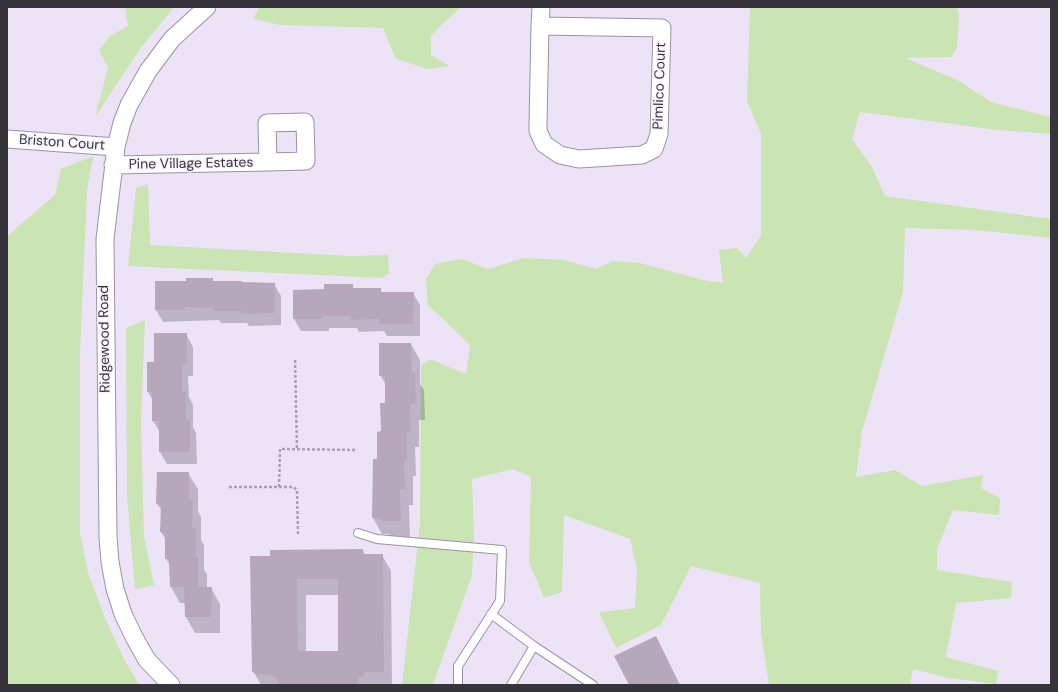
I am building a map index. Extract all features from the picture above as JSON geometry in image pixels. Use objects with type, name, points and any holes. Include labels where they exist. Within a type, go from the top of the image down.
[{"type":"street","name":"Ridgewood Road","points":[[172,685],[147,660],[134,637],[119,601],[110,562],[108,529],[104,273],[105,239],[116,146],[122,123],[129,105],[148,71],[172,39],[208,7]]},
{"type":"street","name":"Pimlico Court","points":[[540,26],[662,28],[659,134],[654,149],[642,156],[579,159],[560,155],[544,144],[538,131],[540,26],[541,7]]},
{"type":"street","name":"Briston Court","points":[[7,138],[116,146]]},
{"type":"street","name":"Pine Village Estates","points":[[113,165],[268,162]]},
{"type":"lane","points":[[358,533],[377,539],[502,550],[500,600],[458,666],[458,685]]},
{"type":"lane","points":[[491,614],[534,646],[593,685]]},
{"type":"lane","points":[[511,685],[534,646]]},
{"type":"path","points":[[294,360],[297,450]]},
{"type":"path","points":[[279,487],[280,449],[357,450]]},
{"type":"path","points":[[230,487],[293,487],[297,490],[298,534]]},
{"type":"green space","points":[[125,7],[174,7],[140,49],[95,117],[108,68],[99,50],[110,36],[128,26]]},
{"type":"green space","points":[[259,7],[461,7],[431,35],[431,55],[450,66],[427,69],[395,58],[383,28],[280,25],[253,19]]},
{"type":"green space","points":[[750,7],[957,7],[959,18],[957,47],[952,57],[906,58],[959,81],[991,102],[1051,117],[1051,134],[998,130],[860,112],[852,139],[872,167],[885,196],[1051,219],[1051,238],[975,230],[905,228],[903,292],[862,431],[856,477],[895,470],[922,486],[983,475],[981,488],[1000,498],[999,515],[953,510],[937,549],[937,570],[1012,582],[1011,598],[956,603],[946,657],[998,671],[996,684],[948,678],[913,669],[910,685],[769,685],[761,634],[760,583],[691,566],[661,625],[616,648],[599,612],[635,608],[637,569],[630,539],[564,515],[562,592],[544,598],[529,562],[531,477],[513,469],[472,479],[474,537],[472,575],[433,685],[402,685],[420,523],[421,365],[430,359],[466,374],[470,345],[428,305],[426,279],[435,264],[462,259],[488,269],[524,258],[564,260],[596,269],[612,261],[640,263],[703,280],[723,283],[719,250],[737,248],[746,258],[761,235],[761,134],[747,101]]},
{"type":"green space","points":[[93,156],[87,190],[80,353],[80,532],[88,573],[105,618],[122,655],[139,685],[7,685],[7,236],[55,195],[61,169]]},
{"type":"green space","points":[[148,184],[150,245],[351,256],[388,255],[389,273],[382,278],[128,266],[136,188]]},
{"type":"green space","points":[[145,320],[141,420],[144,536],[154,585],[135,590],[127,496],[126,328]]},
{"type":"building","points":[[186,278],[213,278],[213,281],[275,283],[275,313],[241,314],[241,311],[213,311],[213,308],[185,307],[185,310],[155,310],[155,281],[186,281]]},
{"type":"building","points":[[324,284],[353,284],[353,288],[381,288],[381,292],[414,292],[413,324],[379,324],[379,319],[351,320],[351,316],[323,316],[323,319],[293,319],[293,290],[324,289]]},
{"type":"building","points":[[154,333],[187,333],[187,364],[182,364],[182,392],[186,391],[186,420],[190,420],[190,452],[159,452],[159,421],[152,421],[152,392],[147,392],[147,362],[154,362]]},
{"type":"building","points":[[379,343],[411,343],[412,373],[415,373],[416,404],[410,405],[411,432],[407,432],[407,460],[404,460],[405,489],[400,489],[401,521],[381,521],[381,518],[372,518],[373,459],[377,459],[377,432],[381,431],[380,403],[385,403],[385,376],[379,376]]},
{"type":"building","points":[[157,472],[189,472],[189,500],[193,500],[192,528],[196,528],[198,587],[212,587],[211,617],[185,617],[184,587],[170,587],[169,559],[165,559],[165,532],[160,532],[161,504],[156,504]]},
{"type":"building","points":[[363,549],[363,554],[383,554],[384,672],[365,672],[364,677],[358,677],[358,685],[278,685],[278,680],[270,675],[252,672],[250,556],[270,556],[270,550]],"holes":[[[297,579],[338,579],[338,651],[298,651]]]},
{"type":"building","points":[[656,636],[680,685],[629,685],[614,656]]}]
